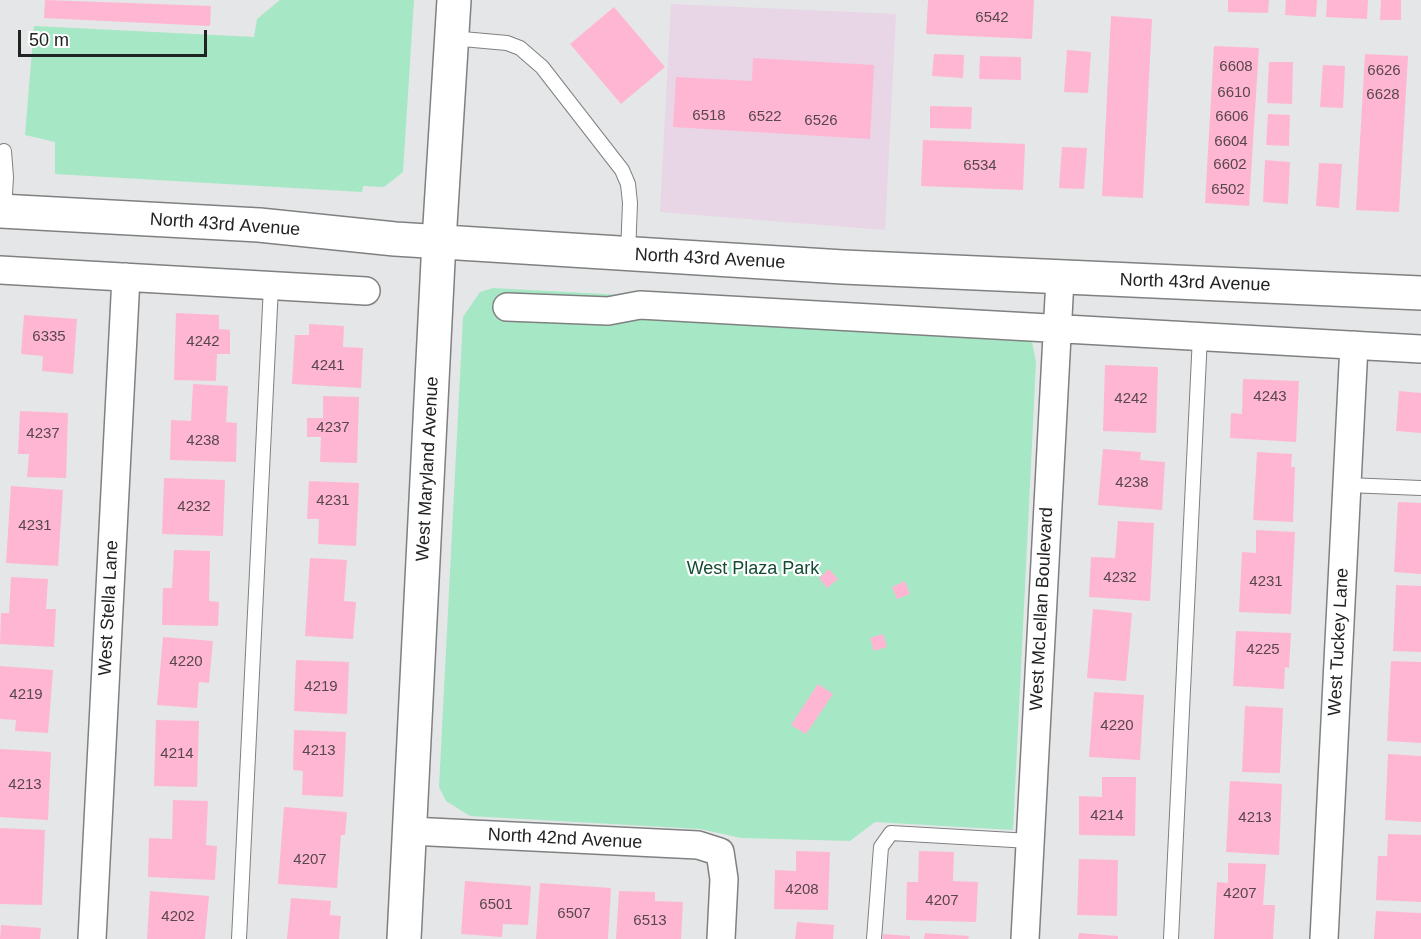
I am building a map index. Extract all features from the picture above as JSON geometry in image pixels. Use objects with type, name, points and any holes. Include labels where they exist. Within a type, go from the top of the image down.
[{"type":"main road","name":"West Maryland Avenue","points":[[404,939],[439,241],[454,0]]},
{"type":"main road","name":"North 43rd Avenue","points":[[2,211],[259,225],[439,241],[628,254],[1060,279],[1421,293]]},
{"type":"street","points":[[0,270],[366,291]]},
{"type":"street","name":"West Stella Lane","points":[[92,939],[126,278]]},
{"type":"street","name":"West McLellan Boulevard","points":[[1025,939],[1060,279]]},
{"type":"street","points":[[507,307],[608,311],[640,305],[1421,349]]},
{"type":"street","name":"West Tuckey Lane","points":[[1324,939],[1354,345]]},
{"type":"street","name":"North 42nd Avenue","points":[[410,831],[698,845],[720,852],[724,879],[721,939]]},
{"type":"lane","points":[[451,38],[507,43],[520,48],[542,67],[622,170],[628,184],[630,203],[628,254]]},
{"type":"lane","points":[[2,211],[6,177],[3,151]]},
{"type":"lane","points":[[239,939],[271,286]]},
{"type":"lane","points":[[1171,939],[1200,336]]},
{"type":"lane","points":[[1347,485],[1421,488]]},
{"type":"lane","points":[[874,939],[881,847],[891,833],[1030,841]]},
{"type":"shaded area","points":[[671,4],[896,14],[885,230],[660,212]]},
{"type":"green space","points":[[280,0],[414,0],[403,172],[384,187],[363,186],[362,192],[55,174],[55,142],[25,135],[34,26],[254,37],[257,19]]},
{"type":"green space","name":"West Plaza Park","points":[[493,288],[1027,317],[1036,362],[1013,830],[875,822],[850,841],[741,838],[700,829],[470,816],[446,801],[439,787],[463,317],[480,292]]},
{"type":"building","points":[[45,0],[211,6],[210,26],[44,18]]},
{"type":"building","points":[[928,0],[1034,0],[1032,39],[926,34]]},
{"type":"building","points":[[1228,0],[1269,0],[1268,13],[1228,12]]},
{"type":"building","points":[[1286,0],[1317,0],[1316,17],[1285,15]]},
{"type":"building","points":[[1327,0],[1368,0],[1367,19],[1326,17]]},
{"type":"building","points":[[1381,0],[1401,0],[1401,20],[1380,20]]},
{"type":"building","points":[[614,7],[665,67],[621,104],[570,44]]},
{"type":"building","points":[[1111,16],[1152,19],[1143,198],[1102,196]]},
{"type":"building","points":[[1214,46],[1259,48],[1249,206],[1205,203]]},
{"type":"building","points":[[1067,50],[1091,52],[1088,93],[1064,92]]},
{"type":"building","points":[[934,54],[964,55],[963,78],[932,76]]},
{"type":"building","points":[[1365,54],[1408,56],[1399,212],[1356,210]]},
{"type":"building","points":[[980,56],[1021,57],[1021,80],[979,79]]},
{"type":"building","points":[[753,58],[874,65],[870,139],[673,127],[676,77],[752,81]]},
{"type":"building","points":[[1269,62],[1293,62],[1292,104],[1267,103]]},
{"type":"building","points":[[1323,65],[1345,66],[1343,108],[1320,107]]},
{"type":"building","points":[[930,106],[972,107],[971,129],[930,128]]},
{"type":"building","points":[[1268,114],[1290,115],[1289,146],[1266,145]]},
{"type":"building","points":[[923,140],[1025,144],[1023,190],[921,186]]},
{"type":"building","points":[[1062,147],[1087,148],[1084,189],[1059,188]]},
{"type":"building","points":[[1265,160],[1290,162],[1288,204],[1263,202]]},
{"type":"building","points":[[1319,163],[1342,164],[1339,208],[1316,206]]},
{"type":"building","points":[[176,313],[219,315],[219,329],[230,330],[230,354],[217,354],[216,381],[174,380]]},
{"type":"building","points":[[24,315],[77,319],[73,374],[42,371],[43,356],[21,354]]},
{"type":"building","points":[[309,324],[344,326],[343,347],[363,348],[361,388],[292,384],[295,335],[309,335]]},
{"type":"building","points":[[1105,365],[1158,367],[1156,433],[1103,431]]},
{"type":"building","points":[[1243,379],[1299,381],[1296,442],[1230,438],[1231,413],[1242,414]]},
{"type":"building","points":[[193,384],[228,386],[226,422],[237,423],[236,462],[170,460],[171,420],[191,421]]},
{"type":"building","points":[[1399,391],[1421,393],[1421,433],[1396,431]]},
{"type":"building","points":[[323,396],[359,397],[357,463],[320,462],[321,437],[307,437],[307,418],[323,418]]},
{"type":"building","points":[[20,411],[68,413],[66,478],[27,477],[29,454],[18,454]]},
{"type":"building","points":[[1103,449],[1141,452],[1140,460],[1165,462],[1162,510],[1098,505]]},
{"type":"building","points":[[1257,452],[1292,454],[1291,467],[1295,467],[1293,522],[1253,520]]},
{"type":"building","points":[[164,478],[225,480],[223,536],[162,534]]},
{"type":"building","points":[[309,481],[359,483],[356,546],[318,544],[319,519],[307,519]]},
{"type":"building","points":[[11,486],[63,490],[58,566],[6,563]]},
{"type":"building","points":[[1398,502],[1421,503],[1421,574],[1394,572]]},
{"type":"building","points":[[1118,521],[1154,523],[1150,601],[1089,597],[1091,557],[1115,558]]},
{"type":"building","points":[[1256,530],[1295,532],[1291,614],[1239,612],[1242,552],[1256,553]]},
{"type":"building","points":[[174,550],[210,551],[209,601],[219,602],[218,626],[162,625],[163,588],[172,588]]},
{"type":"building","points":[[310,558],[347,560],[344,601],[356,602],[353,639],[305,636]]},
{"type":"building","points":[[829,569],[838,579],[827,588],[819,578]]},
{"type":"building","points":[[11,577],[48,579],[46,609],[56,609],[54,647],[0,644],[1,613],[9,613]]},
{"type":"building","points":[[905,581],[910,594],[897,599],[892,587]]},
{"type":"building","points":[[1396,585],[1421,586],[1421,652],[1393,651]]},
{"type":"building","points":[[1093,609],[1132,613],[1126,681],[1087,678]]},
{"type":"building","points":[[1236,631],[1291,633],[1289,668],[1285,667],[1284,689],[1233,686]]},
{"type":"building","points":[[883,634],[887,647],[874,651],[870,638]]},
{"type":"building","points":[[163,637],[213,641],[209,683],[199,682],[197,708],[157,705]]},
{"type":"building","points":[[296,660],[349,662],[347,714],[294,711]]},
{"type":"building","points":[[1391,661],[1421,662],[1421,743],[1387,741]]},
{"type":"building","points":[[0,666],[53,670],[48,733],[15,731],[16,720],[0,719]]},
{"type":"building","points":[[818,684],[833,694],[806,734],[791,725]]},
{"type":"building","points":[[1094,692],[1144,695],[1140,760],[1089,757]]},
{"type":"building","points":[[1245,706],[1283,708],[1280,773],[1242,772]]},
{"type":"building","points":[[156,720],[199,721],[197,787],[154,786]]},
{"type":"building","points":[[294,730],[346,732],[343,797],[302,795],[303,771],[293,770]]},
{"type":"building","points":[[0,749],[51,752],[48,820],[0,817]]},
{"type":"building","points":[[1388,754],[1421,756],[1421,822],[1385,820]]},
{"type":"building","points":[[1102,777],[1136,777],[1135,836],[1079,835],[1079,796],[1102,797]]},
{"type":"building","points":[[1230,781],[1282,784],[1279,855],[1226,852]]},
{"type":"building","points":[[173,800],[208,801],[206,845],[217,846],[215,880],[148,877],[149,838],[172,839]]},
{"type":"building","points":[[284,807],[347,812],[345,835],[341,835],[337,888],[278,884]]},
{"type":"building","points":[[0,828],[45,830],[42,905],[0,904]]},
{"type":"building","points":[[1388,834],[1421,835],[1421,902],[1376,900],[1378,856],[1387,856]]},
{"type":"building","points":[[796,851],[830,852],[828,910],[774,909],[775,870],[796,871]]},
{"type":"building","points":[[919,851],[954,852],[953,881],[978,882],[976,922],[906,920],[907,882],[918,882]]},
{"type":"building","points":[[1079,859],[1118,860],[1117,916],[1077,915]]},
{"type":"building","points":[[1228,863],[1266,864],[1263,905],[1275,905],[1273,939],[1214,939],[1217,882],[1228,883]]},
{"type":"building","points":[[465,881],[531,886],[528,925],[503,924],[502,937],[461,934]]},
{"type":"building","points":[[540,883],[611,888],[608,939],[536,939]]},
{"type":"building","points":[[150,891],[209,896],[205,939],[147,939]]},
{"type":"building","points":[[619,891],[655,892],[655,901],[683,902],[681,939],[616,939]]},
{"type":"building","points":[[291,898],[331,901],[330,915],[341,916],[339,939],[287,939]]},
{"type":"building","points":[[1376,911],[1421,913],[1421,939],[1374,939]]},
{"type":"building","points":[[797,922],[834,925],[833,939],[795,939]]},
{"type":"building","points":[[1,925],[41,928],[40,939],[0,939]]},
{"type":"building","points":[[925,933],[969,936],[968,939],[924,939]]},
{"type":"building","points":[[1079,933],[1118,936],[1118,939],[1078,939]]},
{"type":"building","points":[[883,934],[910,936],[910,939],[883,939]]}]
